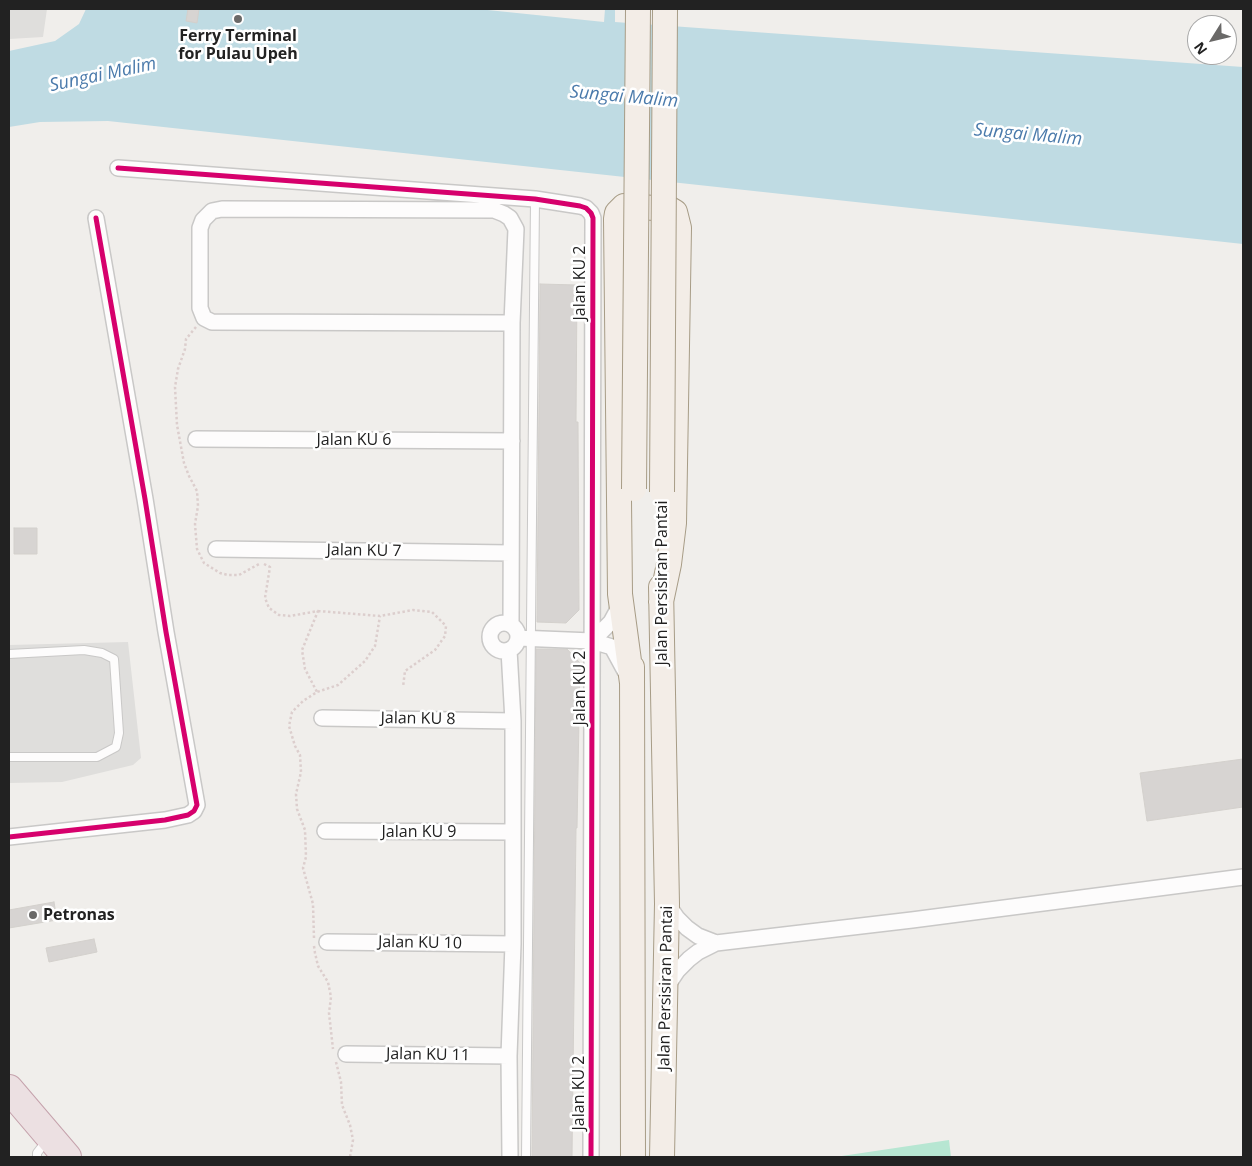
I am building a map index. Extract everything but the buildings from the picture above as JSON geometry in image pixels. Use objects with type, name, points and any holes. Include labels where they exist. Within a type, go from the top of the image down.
[{"type":"highway","points":[[9,1089],[43,1147],[66,1157]]},
{"type":"main road","name":"Jalan Persisiran Pantai","points":[[633,1157],[632,683],[638,9]]},
{"type":"main road","name":"Jalan Persisiran Pantai","points":[[662,1157],[667,904],[661,602],[665,9]]},
{"type":"main road","points":[[632,683],[620,594],[616,219],[617,213],[624,206],[670,209],[675,212],[679,228],[674,523],[669,564],[661,602]]},
{"type":"street","points":[[118,168],[535,199]]},
{"type":"street","name":"Jalan KU 2","points":[[535,199],[586,208],[593,218],[591,1157]]},
{"type":"street","points":[[510,1157],[509,1056],[512,944],[513,721],[520,642],[516,630],[511,624],[512,323],[516,229],[510,218],[494,210],[222,209],[212,211],[203,220],[200,228],[200,308],[204,318],[212,322],[512,323]]},
{"type":"street","points":[[9,838],[165,820],[188,815],[198,805],[166,632],[144,489],[96,218]]},
{"type":"street","name":"Jalan KU 6","points":[[196,439],[512,440]]},
{"type":"street","name":"Jalan KU 7","points":[[216,549],[511,553]]},
{"type":"street","points":[[592,641],[611,622],[617,611],[620,594]]},
{"type":"street","points":[[511,624],[497,624],[493,627],[490,641],[496,648],[505,651],[520,642],[592,641],[612,647],[632,683]]},
{"type":"street","name":"Jalan KU 8","points":[[322,718],[513,721]]},
{"type":"street","name":"Jalan KU 9","points":[[325,831],[513,832]]},
{"type":"street","points":[[666,986],[689,959],[716,943],[1243,878]]},
{"type":"street","points":[[667,904],[687,928],[698,936],[716,943]]},
{"type":"street","name":"Jalan KU 10","points":[[327,942],[512,944]]},
{"type":"street","name":"Jalan KU 11","points":[[338,1055],[509,1056]]},
{"type":"lane","points":[[526,1157],[520,642],[535,199]]},
{"type":"lane","points":[[9,654],[84,650],[102,653],[114,659],[120,733],[116,747],[97,758],[9,757]]},
{"type":"path","points":[[204,318],[186,339],[175,387],[177,425],[184,463],[197,491],[198,506],[195,524],[197,549],[204,563],[220,573],[228,575],[239,575],[258,564],[265,564],[270,567],[265,598],[269,608],[279,615],[290,616],[318,611],[380,616],[414,610],[432,612],[446,626],[445,636],[435,650],[405,671],[403,687]]},
{"type":"path","points":[[317,692],[305,669],[302,650],[318,611]]},
{"type":"path","points":[[350,1157],[353,1140],[350,1125],[342,1105],[338,1055],[330,1013],[331,997],[328,982],[318,966],[314,953],[313,904],[303,868],[306,857],[305,830],[297,809],[296,794],[301,772],[300,755],[294,746],[289,726],[292,712],[303,701],[317,692],[338,685],[365,662],[375,646],[380,616]]},
{"type":"shaded area","points":[[9,9],[47,9],[43,37],[9,39]]},
{"type":"shaded area","points":[[128,642],[141,758],[133,765],[62,782],[9,783],[9,645]]},
{"type":"green space","points":[[949,1140],[951,1157],[835,1157]]},
{"type":"water","name":"Sungai Malim","points":[[86,9],[478,9],[604,22],[605,9],[615,9],[615,22],[1187,63],[1187,65],[1243,67],[1243,244],[108,121],[40,122],[9,127],[9,51],[55,41],[79,24]]},
{"type":"cycle path","points":[[118,168],[535,199],[580,206],[586,208],[591,213],[593,218],[591,1157]]},
{"type":"cycle path","points":[[9,837],[165,820],[188,815],[194,811],[197,805],[96,218]]},
{"type":"place","name":"Ferry Terminal for Pulau Upeh","points":[[238,19]]},
{"type":"place","name":"Petronas","points":[[33,915]]}]
